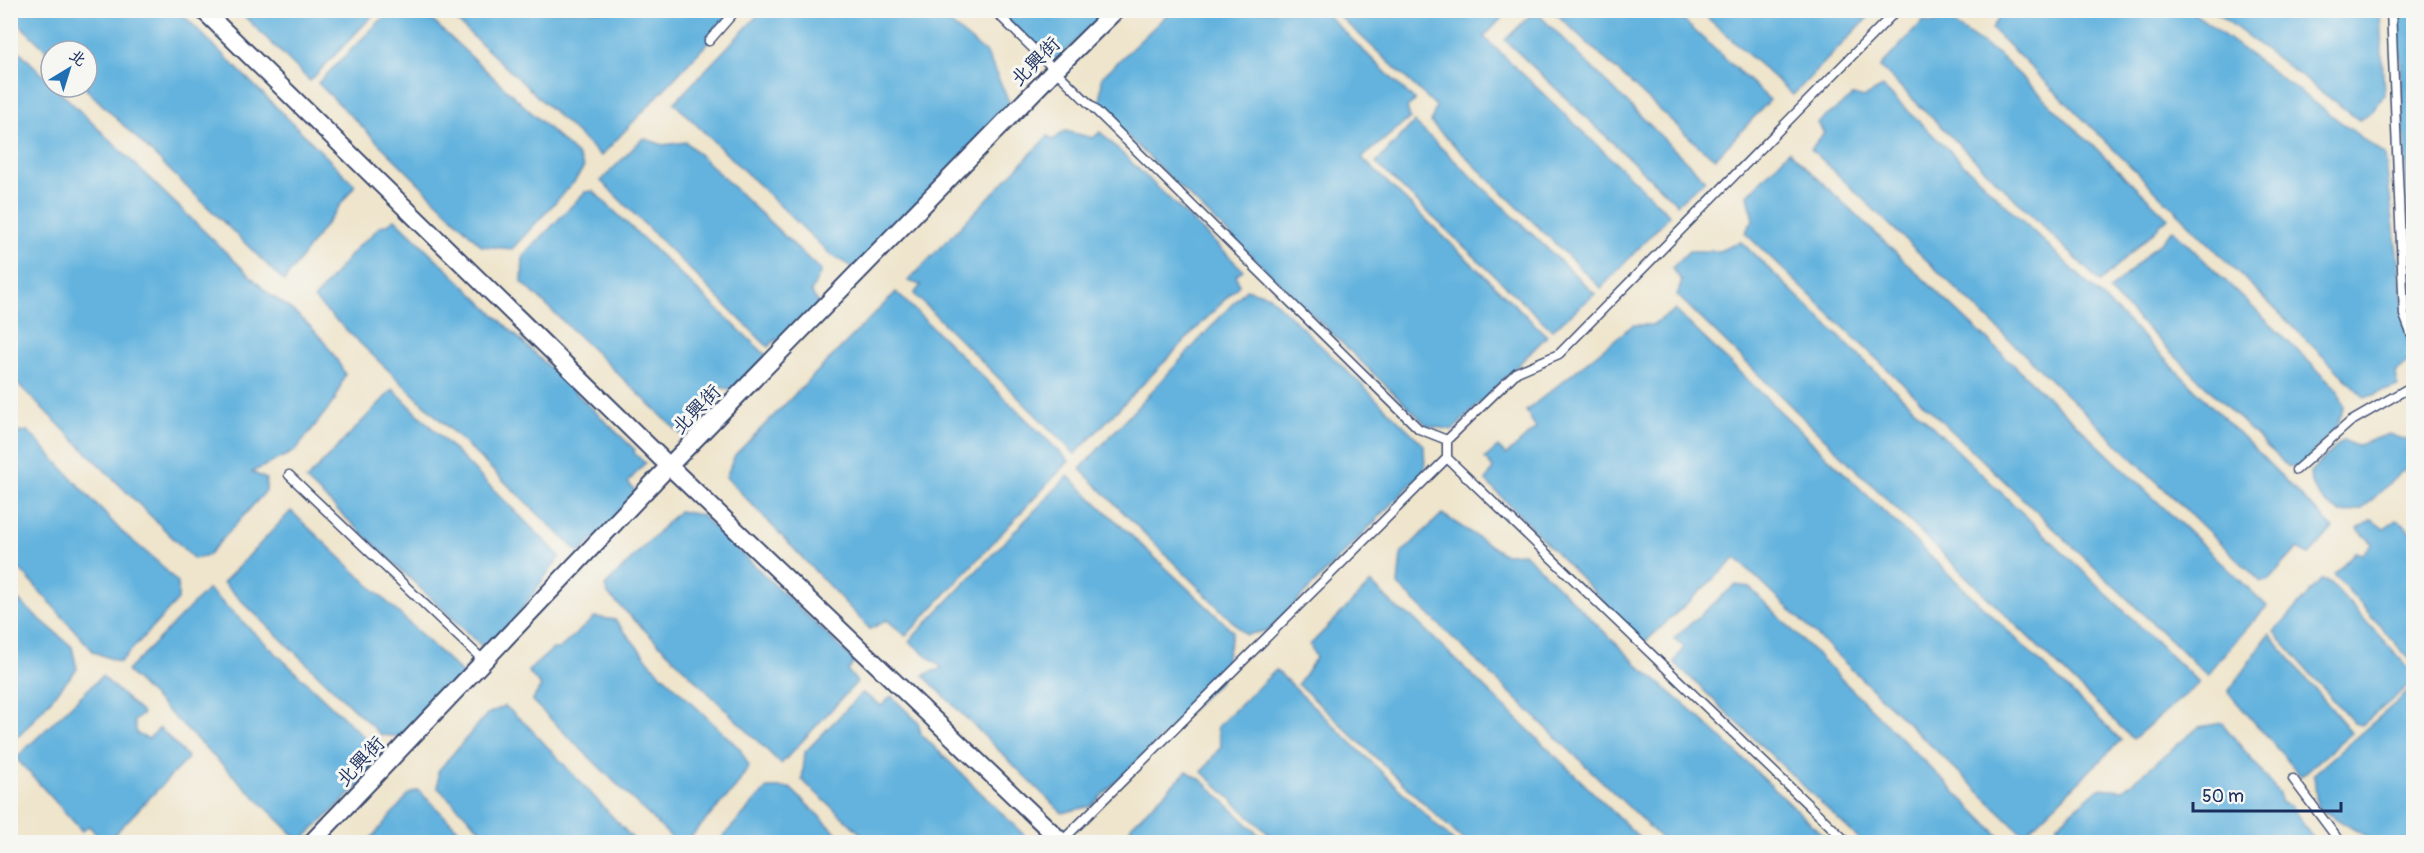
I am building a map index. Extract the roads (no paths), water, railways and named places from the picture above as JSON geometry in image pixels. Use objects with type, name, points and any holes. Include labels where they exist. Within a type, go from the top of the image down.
[{"type":"street","points":[[203,10],[669,466],[1061,842]]},
{"type":"street","name":"北興街","points":[[312,843],[669,466],[1116,10]]},
{"type":"lane","points":[[709,41],[736,10]]},
{"type":"lane","points":[[994,10],[1419,429],[1447,440]]},
{"type":"lane","points":[[1061,842],[1447,458],[1447,440],[1517,372],[1559,354],[1897,10]]},
{"type":"lane","points":[[2391,10],[2404,315],[2414,341]]},
{"type":"lane","points":[[2296,470],[2350,422],[2414,385]]},
{"type":"lane","points":[[1447,458],[1847,843]]},
{"type":"lane","points":[[289,475],[483,660]]},
{"type":"lane","points":[[2293,778],[2340,843]]},
{"type":"water","points":[[17,10],[179,11],[355,185],[284,281],[96,99],[99,99],[99,39],[39,39],[39,43],[11,16]]},
{"type":"water","points":[[391,10],[422,11],[577,155],[584,167],[574,182],[512,249],[482,246],[318,83]]},
{"type":"water","points":[[934,10],[987,54],[1012,108],[854,268],[831,255],[674,103],[762,11]]},
{"type":"water","points":[[239,11],[377,11],[310,81]]},
{"type":"water","points":[[446,11],[738,11],[601,156]]},
{"type":"water","points":[[997,11],[1109,11],[1052,64]]},
{"type":"water","points":[[1171,11],[1323,11],[1415,101],[1407,107],[1410,118],[1362,158],[1547,336],[1453,430],[1428,426],[1100,110],[1102,77]]},
{"type":"water","points":[[1334,11],[1508,11],[1484,37],[1670,215],[1601,288],[1431,123],[1436,106]]},
{"type":"water","points":[[1535,11],[1705,180],[1677,204],[1505,40]]},
{"type":"water","points":[[1553,11],[1673,11],[1770,100],[1716,158],[1702,149]]},
{"type":"water","points":[[1700,11],[1874,11],[1793,95]]},
{"type":"water","points":[[2002,11],[2191,11],[2385,155],[2410,359],[2396,373],[2398,386],[2365,398],[1992,29]]},
{"type":"water","points":[[2214,11],[2380,11],[2384,95],[2372,112],[2359,120]]},
{"type":"water","points":[[2398,11],[2413,11],[2413,310]]},
{"type":"water","points":[[1946,19],[1998,54],[2168,218],[2100,282],[1880,67],[1923,21],[1933,23]]},
{"type":"water","points":[[11,43],[39,71],[39,99],[67,99],[269,294],[313,329],[330,349],[345,374],[335,400],[295,451],[252,472],[266,479],[266,491],[208,555],[194,559],[11,377]]},
{"type":"water","points":[[1883,87],[2133,327],[2333,528],[2309,555],[2297,549],[2269,580],[2261,582],[1811,149],[1824,133],[1818,123],[1854,95],[1863,98]]},
{"type":"water","points":[[1414,122],[1595,294],[1552,330],[1376,163]]},
{"type":"water","points":[[1065,131],[1093,138],[1100,132],[1243,270],[1236,275],[1239,285],[1075,454],[914,294],[921,285],[908,281],[1048,136],[1053,140]]},
{"type":"water","points":[[643,138],[663,145],[686,142],[821,271],[811,292],[822,308],[782,346],[776,339],[768,347],[601,181]]},
{"type":"water","points":[[1789,151],[2267,606],[2215,664],[2208,676],[1745,233],[1753,220],[1748,195]]},
{"type":"water","points":[[593,191],[770,359],[741,391],[718,387],[686,439],[522,282],[523,256],[585,192]]},
{"type":"water","points":[[395,219],[635,450],[634,453],[645,463],[628,482],[640,497],[579,553],[314,299],[358,246],[380,226]]},
{"type":"water","points":[[2173,230],[2337,389],[2344,406],[2337,426],[2300,467],[2287,466],[2109,291]]},
{"type":"water","points":[[1741,242],[2199,683],[2133,739],[1677,295],[1682,281],[1672,268],[1689,251],[1719,251]]},
{"type":"water","points":[[1246,289],[1269,296],[1424,445],[1425,470],[1269,630],[1246,635],[1080,469]]},
{"type":"water","points":[[896,292],[1069,461],[906,636],[887,620],[870,629],[726,477],[735,455]]},
{"type":"water","points":[[1675,310],[2121,740],[2024,835],[1736,558],[1644,643],[1486,481],[1493,468],[1485,458],[1498,447],[1506,455],[1536,428],[1526,411],[1633,325],[1652,325]]},
{"type":"water","points":[[393,389],[560,556],[490,654],[306,480]]},
{"type":"water","points":[[28,431],[121,531],[160,564],[178,583],[178,600],[120,662],[94,652],[11,559],[11,434]]},
{"type":"water","points":[[2389,434],[2406,440],[2411,446],[2413,444],[2413,461],[2362,509],[2341,513],[2320,497],[2313,486],[2310,472],[2343,440],[2356,446]]},
{"type":"water","points":[[1068,476],[1233,631],[1221,680],[1091,806],[1062,813],[923,675],[942,668],[909,641]]},
{"type":"water","points":[[291,511],[466,677],[405,737],[381,735],[223,583]]},
{"type":"water","points":[[679,511],[701,515],[855,661],[848,671],[857,682],[781,764],[608,594],[605,586]]},
{"type":"water","points":[[1442,514],[1503,554],[1524,553],[1640,667],[1697,715],[1830,842],[1665,842],[1398,585],[1401,554]]},
{"type":"water","points":[[2372,519],[2384,528],[2396,520],[2403,523],[2413,536],[2413,663],[2334,574],[2356,552],[2362,554],[2373,544],[2358,529]]},
{"type":"water","points":[[2322,579],[2330,582],[2413,673],[2413,682],[2362,725],[2354,723],[2274,632]]},
{"type":"water","points":[[1371,583],[1400,611],[1412,617],[1644,842],[1465,842],[1298,684],[1316,658],[1310,645]]},
{"type":"water","points":[[1735,585],[1749,587],[2003,840],[2000,842],[1862,842],[1674,662],[1684,647],[1674,638]]},
{"type":"water","points":[[208,589],[382,754],[371,765],[375,771],[302,840],[299,840],[127,671]]},
{"type":"water","points":[[11,594],[72,647],[77,669],[20,735],[11,738]]},
{"type":"water","points":[[595,617],[615,620],[653,666],[740,749],[749,766],[736,787],[686,842],[676,842],[532,701],[541,686],[528,671],[553,649],[559,649]]},
{"type":"water","points":[[2269,634],[2352,733],[2301,776],[2228,692]]},
{"type":"water","points":[[1276,670],[1454,842],[1277,842],[1202,772],[1221,746],[1217,727]]},
{"type":"water","points":[[102,676],[143,714],[134,721],[137,734],[148,739],[160,728],[188,758],[107,842],[103,842],[89,826],[82,831],[16,758]]},
{"type":"water","points":[[2413,688],[2413,842],[2375,842],[2317,807],[2314,774]]},
{"type":"water","points":[[862,693],[882,706],[891,696],[918,722],[921,734],[1031,842],[870,842],[802,780],[805,752]]},
{"type":"water","points":[[505,706],[528,726],[636,842],[493,842],[438,788],[438,771],[487,714]]},
{"type":"water","points":[[2222,723],[2279,793],[2280,802],[2292,807],[2315,842],[2058,842],[2054,837],[2057,825],[2099,788],[2123,790],[2199,727]]},
{"type":"water","points":[[1187,771],[1203,781],[1266,842],[1127,842],[1131,826]]},
{"type":"water","points":[[767,788],[790,788],[846,842],[718,842]]},
{"type":"water","points":[[418,790],[471,842],[368,842],[409,794]]}]
